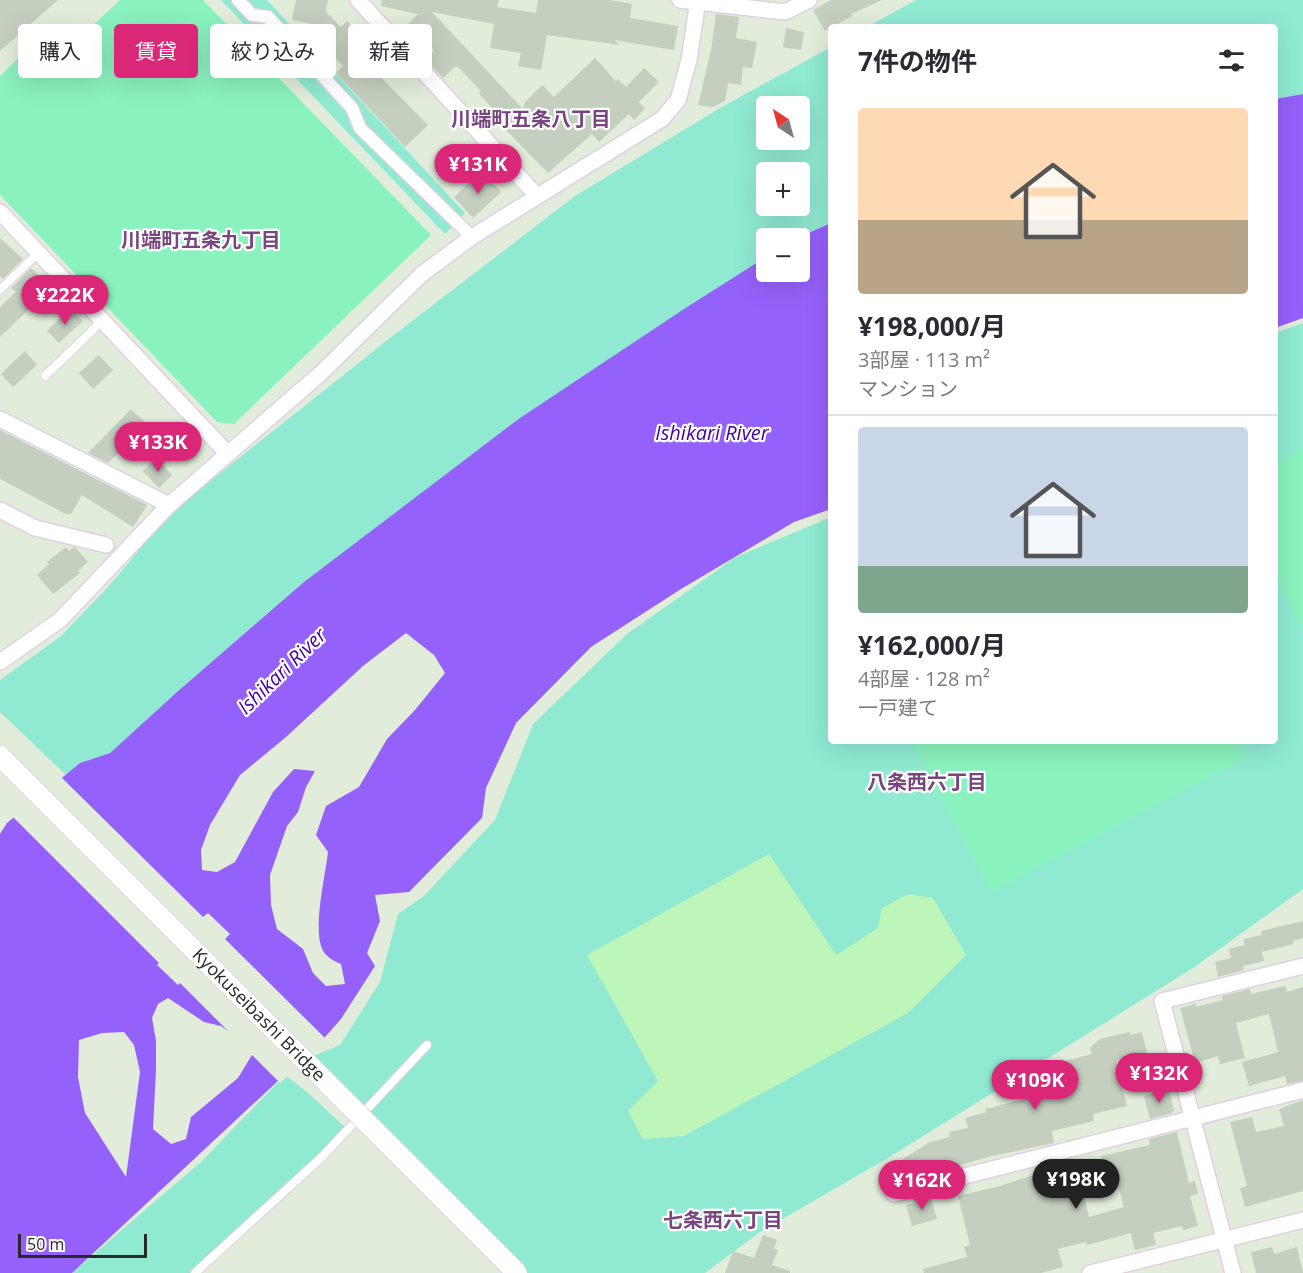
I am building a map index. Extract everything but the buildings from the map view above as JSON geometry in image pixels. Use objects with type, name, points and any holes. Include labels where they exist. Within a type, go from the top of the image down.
[{"type":"street","points":[[238,0],[252,15],[268,17],[352,108],[360,128],[472,237]]},
{"type":"street","points":[[358,0],[537,196]]},
{"type":"street","points":[[680,0],[785,12],[809,0]]},
{"type":"street","points":[[0,662],[60,620],[169,505],[321,374],[422,274],[472,237],[662,119],[678,100],[689,60],[698,2]]},
{"type":"street","points":[[0,212],[228,454]]},
{"type":"street","points":[[0,418],[169,505]]},
{"type":"street","points":[[0,510],[34,528],[106,545]]},
{"type":"street","name":"Kyokuseibashi Bridge","points":[[0,756],[517,1273]]},
{"type":"street","points":[[1233,1273],[1162,1001],[1303,966]]},
{"type":"street","points":[[894,1194],[1303,1090]]},
{"type":"street","points":[[1090,1273],[1303,1220]]},
{"type":"lane","points":[[0,290],[38,253]]},
{"type":"lane","points":[[45,376],[102,321]]},
{"type":"lane","points":[[195,1273],[322,1157],[427,1045]]},
{"type":"shaded area","points":[[120,0],[203,0],[226,24],[210,24],[210,78],[279,78],[431,235],[234,424],[217,422],[0,195],[0,76],[18,58],[18,78],[102,78],[102,24],[95,24]]},
{"type":"shaded area","points":[[221,0],[267,0],[289,24],[244,24]]},
{"type":"shaded area","points":[[916,0],[1303,0],[1303,94],[1278,98],[1278,24],[872,24]]},
{"type":"shaded area","points":[[828,49],[828,224],[810,232],[810,228],[756,228],[756,265],[304,582],[110,753],[80,763],[66,775],[0,712],[0,680],[61,636],[109,586],[170,513],[390,338],[575,196],[720,108]]},
{"type":"shaded area","points":[[336,74],[465,213],[445,234],[296,78],[336,78]]},
{"type":"shaded area","points":[[1303,323],[1303,889],[1193,968],[888,1158],[760,1232],[705,1273],[517,1273],[304,1060],[340,1045],[380,982],[398,914],[424,896],[495,820],[533,724],[627,634],[736,557],[828,518],[828,744],[1278,744],[1278,332]]},
{"type":"shaded area","points":[[1303,448],[1303,630],[1278,583],[1278,461]]},
{"type":"shaded area","points":[[913,744],[1239,744],[1246,758],[991,893]]},
{"type":"shaded area","points":[[285,1075],[348,1130],[194,1273],[72,1273],[202,1161]]},
{"type":"sand","points":[[769,854],[836,955],[878,928],[882,908],[908,894],[933,898],[966,955],[908,1013],[684,1136],[643,1139],[628,1111],[658,1081],[587,955]]},
{"type":"water","points":[[1303,94],[1303,318],[1278,327],[1278,98]]},
{"type":"water","name":"Ishikari River","points":[[828,224],[828,510],[794,522],[681,589],[591,647],[516,723],[486,788],[482,818],[409,892],[375,895],[380,921],[367,953],[375,966],[341,1019],[325,1037],[72,1273],[0,1273],[0,834],[7,823],[80,763],[110,753],[304,582],[520,418],[756,263],[756,282],[810,282],[810,232]],"holes":[[[406,633],[434,655],[445,673],[415,710],[387,739],[359,787],[326,806],[316,835],[328,852],[319,913],[319,936],[326,955],[341,964],[345,984],[326,986],[313,973],[303,949],[277,929],[271,905],[270,875],[287,826],[298,812],[306,787],[315,771],[294,769],[273,792],[235,862],[217,872],[202,870],[201,850],[210,825],[240,775],[286,737],[363,666]],[[168,998],[204,1022],[221,1026],[255,1050],[238,1078],[191,1117],[186,1139],[171,1144],[153,1129],[156,1041],[152,1018],[158,1004]],[[124,1032],[134,1045],[140,1072],[126,1177],[85,1113],[78,1077],[79,1040],[102,1033]]]},
{"type":"pier","points":[[60,776],[203,917],[208,913],[230,934],[225,939],[327,1040],[280,1083],[250,1053],[251,1050],[239,1042],[180,983],[178,985],[157,965],[159,963],[11,815]]},
{"type":"district","name":"川端町五条八丁目","points":[[531,119]]},
{"type":"district","name":"川端町五条九丁目","points":[[201,240]]},
{"type":"district","name":"八条西六丁目","points":[[927,782]]},
{"type":"district","name":"七条西六丁目","points":[[723,1220]]}]
